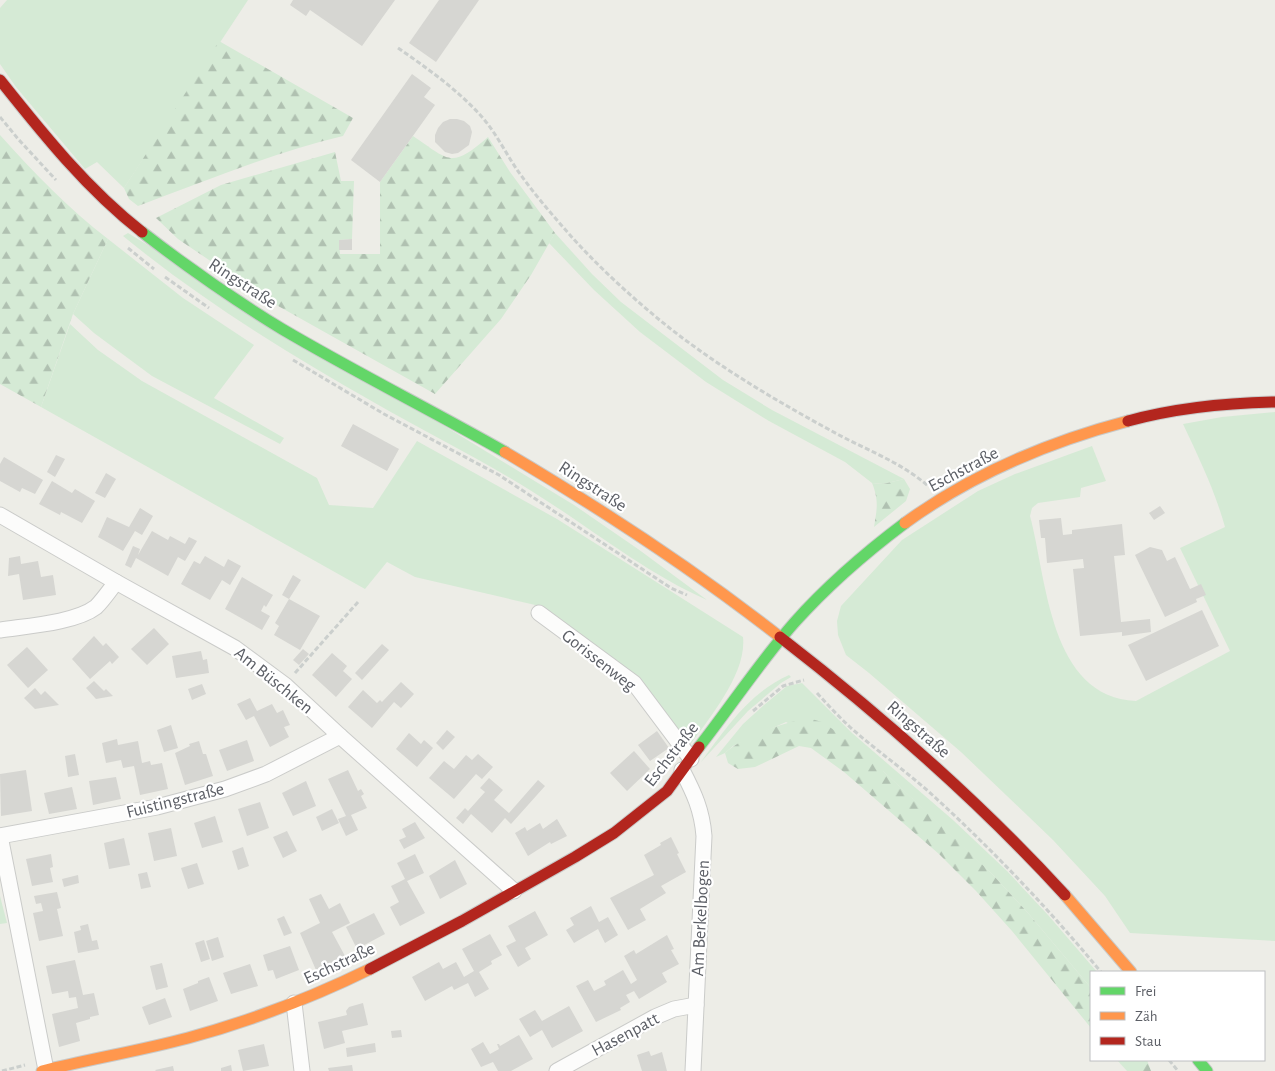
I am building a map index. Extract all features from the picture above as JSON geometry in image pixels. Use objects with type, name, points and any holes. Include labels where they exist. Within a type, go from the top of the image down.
[{"type":"main road","name":"Ringstraße","points":[[0,80],[64,157],[98,193],[125,218],[206,280],[285,330],[560,484],[677,561],[782,637],[900,733],[983,808],[1050,877],[1101,934],[1130,971]]},
{"type":"main road","name":"Eschstraße","points":[[44,1067],[173,1041],[294,1003],[353,978],[436,935],[610,835],[649,808],[667,791],[782,637],[821,594],[884,539],[937,501],[993,470],[1098,429],[1142,417],[1247,401],[1275,402]]},
{"type":"main road","points":[[1199,1061],[1207,1071]]},
{"type":"street","name":"Am Büschken","points":[[0,515],[234,648],[285,685],[514,891]]},
{"type":"street","points":[[0,630],[82,615],[96,606],[116,582]]},
{"type":"street","name":"Gorissenweg","points":[[539,613],[634,683],[686,764]]},
{"type":"street","name":"Fuistingstraße","points":[[0,836],[157,807],[225,789],[266,774],[340,736]]},
{"type":"street","name":"Am Berkelbogen","points":[[686,764],[703,818],[704,827],[693,1071]]},
{"type":"street","points":[[0,836],[44,1067]]},
{"type":"street","points":[[294,1003],[302,1071]]},
{"type":"street","name":"Hasenpatt","points":[[557,1071],[655,1017],[674,1008],[696,1005]]},
{"type":"path","points":[[398,48],[436,76],[483,118],[521,175],[563,228],[611,278],[667,326],[721,365],[773,398],[914,474],[928,485],[937,501]]},
{"type":"path","points":[[0,117],[42,166],[62,186]]},
{"type":"path","points":[[122,243],[156,270]]},
{"type":"path","points":[[162,275],[215,311]]},
{"type":"path","points":[[287,356],[384,414],[499,475],[671,588],[688,595]]},
{"type":"path","points":[[285,685],[358,602]]},
{"type":"path","points":[[798,673],[810,686]]},
{"type":"path","points":[[751,713],[783,686],[804,680]]},
{"type":"path","points":[[816,692],[850,728],[927,791],[1026,886],[1100,971]]},
{"type":"path","points":[[1170,1061],[1178,1071]]},
{"type":"path","points":[[2,1071],[44,1067]]},
{"type":"green space","points":[[7,0],[248,0],[124,188],[97,162],[85,169],[16,87],[0,64],[0,8]]},
{"type":"green space","points":[[219,41],[353,118],[343,136],[265,159],[138,206],[129,199],[124,188]]},
{"type":"green space","points":[[0,135],[51,189],[108,239],[73,314],[41,407],[0,384]]},
{"type":"green space","points":[[413,136],[443,156],[451,158],[466,154],[488,137],[510,172],[555,233],[531,275],[501,319],[435,394],[271,302],[178,239],[156,218],[221,185],[335,152],[341,181],[354,181],[352,239],[339,240],[340,254],[380,254],[380,182]]},
{"type":"green space","points":[[128,233],[574,505],[707,600],[640,563],[514,480],[309,365],[245,325],[183,282],[123,236]]},
{"type":"green space","points":[[555,233],[592,274],[621,302],[723,380],[772,410],[904,479],[883,484],[872,483],[845,462],[769,421],[706,382],[640,332],[594,290],[549,243]]},
{"type":"green space","points":[[108,239],[183,298],[254,345],[214,398],[284,438],[280,444],[152,376],[94,333],[73,314]]},
{"type":"green space","points":[[70,324],[98,350],[142,381],[317,478],[329,505],[373,508],[417,441],[557,519],[743,637],[743,651],[739,665],[726,694],[690,745],[642,681],[544,607],[415,577],[387,562],[365,589],[41,407]]},
{"type":"green space","points":[[1275,412],[1275,941],[1130,933],[1105,896],[1053,840],[961,752],[846,655],[838,635],[837,621],[841,606],[902,540],[978,491],[1015,474],[1092,446],[1106,481],[1081,488],[1080,497],[1038,503],[1032,508],[1030,516],[1048,601],[1057,631],[1069,657],[1085,679],[1107,694],[1136,701],[1230,651],[1180,548],[1225,527],[1212,488],[1183,424],[1222,417]]},
{"type":"green space","points":[[904,479],[910,489],[906,501],[874,527],[877,505],[872,483],[883,484]]},
{"type":"green space","points":[[789,675],[791,677],[748,711],[701,762],[729,724],[750,701],[762,691]]},
{"type":"green space","points":[[802,683],[852,733],[953,820],[1007,871],[1096,971],[1090,971],[1090,987],[1028,913],[993,875],[884,772],[786,722],[733,746],[725,753],[716,757],[743,724],[787,686]]},
{"type":"green space","points":[[808,718],[822,722],[837,732],[884,772],[993,875],[1028,913],[1090,987],[1090,1027],[1012,931],[976,891],[939,854],[844,772],[811,748],[799,746],[755,767],[738,769],[728,763],[725,753],[733,747],[753,736],[787,723]]},
{"type":"green space","points":[[0,896],[7,923],[0,924]]},
{"type":"green space","points":[[1118,1061],[1147,1061],[1151,1071],[1127,1071]]},
{"type":"building","points":[[293,0],[395,0],[362,46],[310,10],[306,16],[290,5]]},
{"type":"building","points":[[439,0],[479,0],[436,62],[409,43]]},
{"type":"building","points":[[412,74],[431,88],[424,97],[435,105],[380,182],[351,160]]},
{"type":"building","points":[[450,119],[464,121],[470,126],[472,132],[469,145],[458,153],[452,154],[445,152],[435,142],[438,128],[443,122]]},
{"type":"building","points":[[352,239],[352,250],[339,250],[339,240]]},
{"type":"building","points":[[353,424],[399,449],[387,471],[341,446]]},
{"type":"building","points":[[56,455],[65,459],[55,477],[47,472]]},
{"type":"building","points":[[4,457],[43,480],[35,494],[22,488],[20,492],[0,481],[0,464]]},
{"type":"building","points":[[106,473],[116,479],[105,498],[95,493]]},
{"type":"building","points":[[52,481],[72,493],[75,489],[95,501],[82,523],[61,512],[60,515],[39,504]]},
{"type":"building","points":[[1160,506],[1165,513],[1154,520],[1149,513]]},
{"type":"building","points":[[140,508],[153,516],[142,535],[135,531],[123,551],[98,537],[107,517],[129,527]]},
{"type":"building","points":[[1061,518],[1063,535],[1072,534],[1072,530],[1122,524],[1125,555],[1114,556],[1121,622],[1150,619],[1151,632],[1122,636],[1122,632],[1080,636],[1073,569],[1084,568],[1083,559],[1047,563],[1045,538],[1041,538],[1039,520]]},
{"type":"building","points":[[152,531],[168,540],[170,536],[185,544],[189,537],[197,541],[185,561],[178,557],[168,576],[136,558],[131,568],[125,565],[133,546],[140,549],[138,555]]},
{"type":"building","points":[[1150,547],[1162,550],[1167,561],[1175,557],[1190,589],[1201,584],[1206,595],[1196,599],[1197,602],[1165,617],[1135,555]]},
{"type":"building","points":[[20,556],[21,564],[38,561],[41,577],[53,575],[56,595],[23,600],[19,574],[8,576],[9,558]]},
{"type":"building","points":[[205,556],[224,567],[228,559],[241,566],[230,585],[222,580],[210,600],[181,584],[194,561],[200,564]]},
{"type":"building","points":[[293,575],[301,580],[289,599],[282,595]]},
{"type":"building","points":[[242,577],[273,595],[266,607],[264,605],[261,611],[270,616],[262,630],[225,609]]},
{"type":"building","points":[[289,599],[320,616],[300,650],[274,635],[279,626],[275,623]]},
{"type":"building","points":[[1202,610],[1219,646],[1146,681],[1128,645]]},
{"type":"building","points":[[154,628],[169,644],[147,665],[131,649]]},
{"type":"building","points":[[94,636],[103,646],[106,643],[119,657],[112,664],[110,661],[90,679],[72,659]]},
{"type":"building","points":[[382,644],[389,650],[362,680],[355,673]]},
{"type":"building","points":[[27,647],[48,670],[28,688],[7,665]]},
{"type":"building","points":[[303,649],[309,654],[299,665],[293,660]]},
{"type":"building","points":[[201,651],[203,660],[207,659],[209,673],[176,678],[172,656]]},
{"type":"building","points":[[332,653],[347,666],[343,671],[352,679],[336,697],[312,675]]},
{"type":"building","points":[[94,681],[104,691],[106,689],[113,696],[96,699],[86,688]]},
{"type":"building","points":[[401,682],[414,694],[401,708],[394,702],[372,728],[348,707],[363,690],[377,703],[380,700],[382,702]]},
{"type":"building","points":[[202,684],[206,694],[192,700],[188,689]]},
{"type":"building","points":[[35,688],[41,695],[45,691],[59,705],[35,709],[24,698]]},
{"type":"building","points":[[250,698],[257,711],[272,704],[277,713],[283,710],[290,725],[284,727],[289,737],[270,747],[254,716],[246,720],[237,704]]},
{"type":"building","points":[[171,725],[178,748],[164,752],[157,730]]},
{"type":"building","points":[[447,730],[455,737],[443,750],[436,743]]},
{"type":"building","points":[[657,731],[669,748],[650,761],[638,745]]},
{"type":"building","points":[[409,733],[421,744],[424,740],[433,748],[417,767],[396,749]]},
{"type":"building","points":[[117,739],[118,745],[138,741],[142,763],[150,761],[151,765],[162,763],[168,789],[140,795],[134,766],[123,768],[121,760],[106,763],[102,743]]},
{"type":"building","points":[[247,740],[254,761],[227,771],[219,750]]},
{"type":"building","points":[[199,741],[203,754],[206,754],[213,776],[185,785],[175,753],[190,746],[189,744]]},
{"type":"building","points":[[634,751],[650,769],[627,791],[610,773]]},
{"type":"building","points":[[75,754],[79,775],[68,777],[65,756]]},
{"type":"building","points":[[478,754],[493,767],[482,779],[476,774],[454,799],[429,778],[444,761],[454,769],[466,755],[472,760]]},
{"type":"building","points":[[26,770],[32,811],[1,816],[0,774]]},
{"type":"building","points":[[348,770],[358,791],[361,789],[364,794],[361,796],[367,808],[351,815],[358,830],[346,836],[338,819],[346,816],[328,779]]},
{"type":"building","points":[[116,777],[121,799],[93,805],[89,781]]},
{"type":"building","points":[[489,778],[503,790],[494,800],[509,813],[538,780],[545,786],[511,824],[505,818],[492,833],[471,814],[463,824],[456,818],[465,808],[468,811],[485,792],[480,788]]},
{"type":"building","points":[[306,781],[316,806],[293,816],[282,793]]},
{"type":"building","points":[[72,787],[77,809],[49,814],[44,793]]},
{"type":"building","points":[[260,802],[269,828],[247,836],[238,809]]},
{"type":"building","points":[[332,809],[339,823],[322,831],[316,817]]},
{"type":"building","points":[[215,816],[223,842],[202,848],[194,823]]},
{"type":"building","points":[[557,819],[567,836],[551,844],[550,842],[528,856],[515,833],[525,827],[527,831],[540,823],[543,829]]},
{"type":"building","points":[[415,822],[425,838],[404,849],[399,840],[406,837],[402,829]]},
{"type":"building","points":[[171,828],[177,856],[154,861],[148,833]]},
{"type":"building","points":[[287,831],[297,851],[283,858],[273,837]]},
{"type":"building","points":[[671,837],[686,872],[661,886],[666,893],[640,909],[646,920],[628,930],[610,898],[654,875],[644,855]]},
{"type":"building","points":[[124,838],[130,865],[109,869],[104,843]]},
{"type":"building","points":[[243,847],[249,866],[238,870],[232,851]]},
{"type":"building","points":[[51,854],[53,867],[50,868],[53,882],[32,886],[26,859]]},
{"type":"building","points":[[415,854],[424,873],[407,881],[425,913],[400,926],[390,907],[399,902],[391,886],[405,879],[397,863]]},
{"type":"building","points":[[455,860],[467,884],[440,899],[429,876]]},
{"type":"building","points":[[197,863],[204,884],[188,889],[181,868]]},
{"type":"building","points":[[147,872],[151,887],[141,889],[138,874]]},
{"type":"building","points":[[78,875],[79,883],[64,887],[62,879]]},
{"type":"building","points":[[57,892],[61,908],[57,909],[63,936],[39,941],[33,913],[43,911],[41,903],[36,904],[34,896]]},
{"type":"building","points":[[321,894],[329,909],[340,903],[350,923],[332,932],[345,956],[316,970],[300,933],[320,923],[309,899]]},
{"type":"building","points":[[591,906],[599,922],[608,917],[618,935],[605,943],[598,929],[574,943],[566,930],[574,925],[570,918]]},
{"type":"building","points":[[535,911],[548,935],[525,948],[531,959],[518,967],[506,946],[516,941],[508,926]]},
{"type":"building","points":[[374,913],[385,934],[357,949],[346,927]]},
{"type":"building","points":[[284,916],[292,933],[284,936],[277,919]]},
{"type":"building","points":[[88,924],[92,941],[97,940],[99,949],[78,953],[74,932],[81,930],[80,926]]},
{"type":"building","points":[[490,934],[502,955],[491,961],[492,964],[479,972],[489,989],[475,997],[468,983],[454,990],[452,986],[425,1001],[412,977],[439,962],[443,969],[456,962],[464,977],[474,971],[462,949]]},
{"type":"building","points":[[667,935],[674,949],[671,950],[679,964],[662,973],[667,982],[639,999],[634,991],[626,995],[630,1002],[620,1008],[621,1010],[596,1022],[576,986],[588,980],[594,991],[606,985],[604,981],[623,970],[631,984],[637,980],[624,956],[634,950],[636,954]]},
{"type":"building","points":[[218,937],[224,957],[212,961],[206,941]]},
{"type":"building","points":[[204,940],[210,959],[201,962],[195,943]]},
{"type":"building","points":[[290,946],[299,970],[276,979],[273,970],[268,971],[263,955]]},
{"type":"building","points":[[75,960],[83,995],[94,993],[99,1015],[76,1023],[80,1041],[59,1047],[52,1014],[78,1008],[76,997],[69,998],[68,991],[52,994],[46,966]]},
{"type":"building","points":[[162,963],[168,987],[156,990],[150,966]]},
{"type":"building","points":[[250,964],[258,986],[231,994],[223,973]]},
{"type":"building","points":[[209,977],[218,1001],[190,1011],[183,989]]},
{"type":"building","points":[[165,998],[172,1017],[149,1025],[142,1007]]},
{"type":"building","points":[[363,1003],[368,1025],[342,1031],[345,1043],[324,1049],[318,1022],[347,1015],[346,1011],[349,1007]]},
{"type":"building","points":[[569,1006],[583,1031],[552,1048],[542,1030],[530,1037],[519,1019],[535,1010],[542,1021]]},
{"type":"building","points":[[401,1030],[402,1037],[392,1038],[391,1031]]},
{"type":"building","points":[[519,1035],[533,1059],[511,1071],[498,1071],[493,1062],[481,1067],[471,1049],[483,1042],[490,1054],[499,1049],[497,1044],[500,1046]]},
{"type":"building","points":[[375,1043],[376,1052],[347,1057],[346,1048]]},
{"type":"building","points":[[264,1044],[269,1066],[243,1071],[238,1050]]},
{"type":"building","points":[[649,1051],[651,1056],[662,1052],[667,1071],[642,1071],[637,1055]]},
{"type":"building","points":[[231,1065],[232,1071],[221,1071],[221,1068]]},
{"type":"building","points":[[352,1065],[353,1071],[329,1071],[328,1068]]},
{"type":"building","points":[[173,1066],[174,1071],[155,1070]]},
{"type":"traffic: fast","points":[[142,232],[210,282],[282,329],[505,452]]},
{"type":"traffic: fast","points":[[699,747],[794,623],[847,570],[905,523]]},
{"type":"traffic: fast","points":[[1199,1061],[1207,1071]]},
{"type":"traffic: slow","points":[[905,523],[956,490],[1011,462],[1069,439],[1128,421]]},
{"type":"traffic: slow","points":[[505,452],[646,540],[714,587],[780,637]]},
{"type":"traffic: slow","points":[[1065,895],[1130,971]]},
{"type":"traffic: slow","points":[[42,1071],[170,1043],[211,1031],[303,999],[370,969]]},
{"type":"traffic: jam","points":[[0,80],[66,160],[103,198],[142,232]]},
{"type":"traffic: jam","points":[[1128,421],[1201,407],[1275,402]]},
{"type":"traffic: jam","points":[[780,637],[855,697],[928,760],[998,826],[1065,895]]},
{"type":"traffic: jam","points":[[370,969],[462,921],[614,833],[667,791],[699,747]]}]
